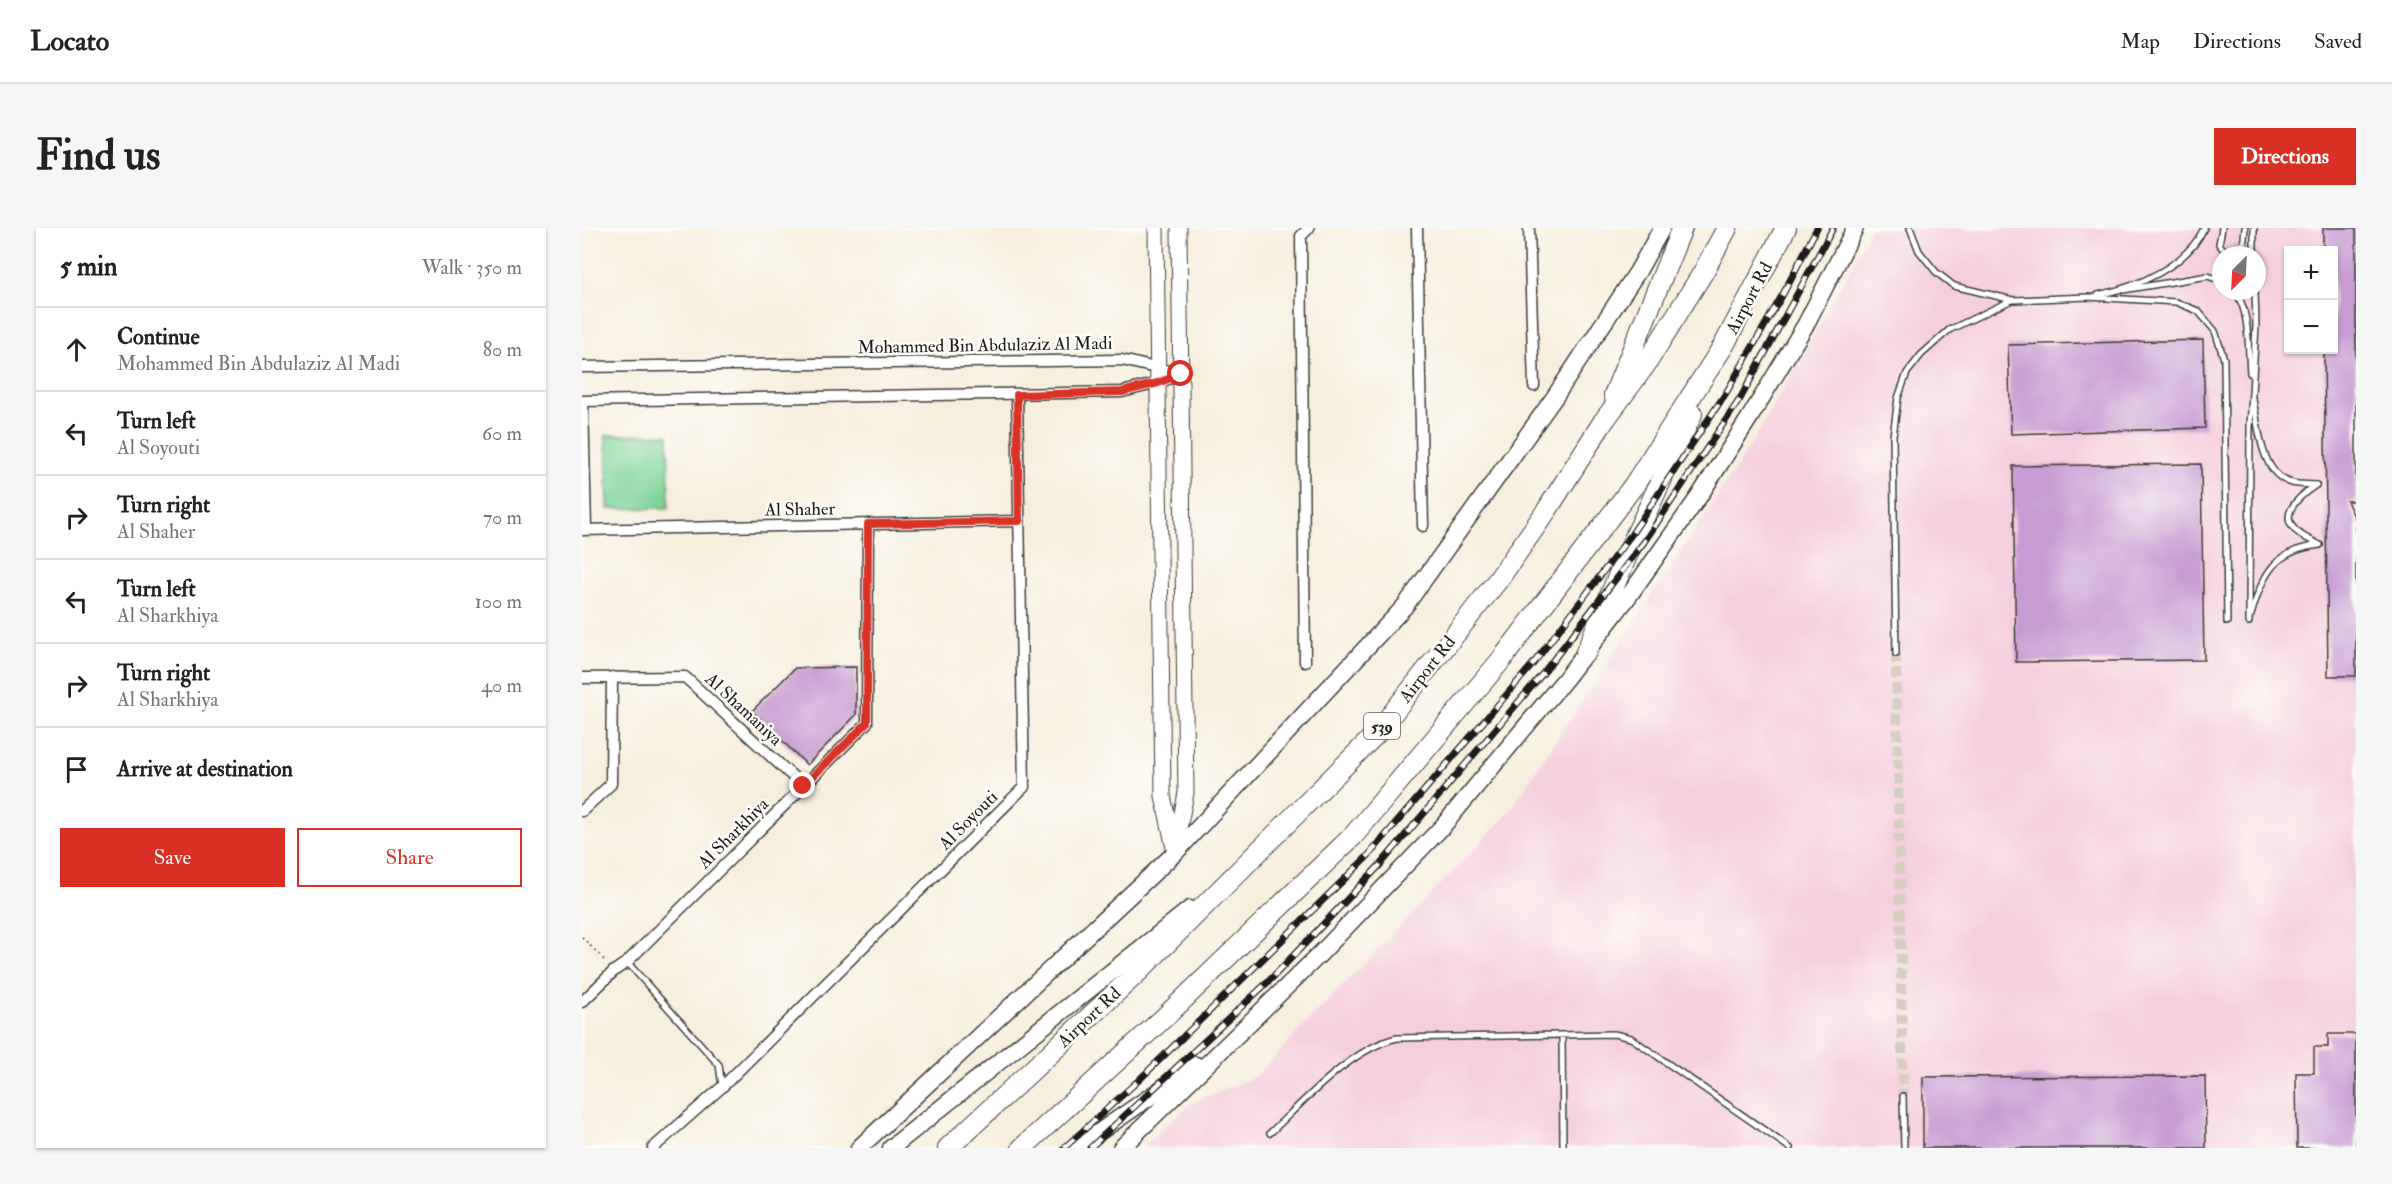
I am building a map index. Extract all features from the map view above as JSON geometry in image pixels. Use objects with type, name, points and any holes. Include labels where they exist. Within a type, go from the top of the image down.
[{"type":"highway","points":[[1603,422],[1682,228]]},
{"type":"highway","name":"Airport Rd","points":[[948,1148],[1138,972],[1376,734],[1498,580],[1547,510],[1603,422],[1652,355],[1704,271],[1726,228]]},
{"type":"highway","name":"Airport Rd","points":[[1022,1148],[1167,1015],[1353,836],[1502,659],[1620,504],[1724,345],[1786,228]]},
{"type":"highway","points":[[1586,652],[1634,539],[1724,345]]},
{"type":"main road","points":[[859,1148],[1174,853],[1405,606],[1554,398],[1638,271],[1662,228]]},
{"type":"main road","points":[[1121,1148],[1320,954],[1443,826],[1586,652],[1628,597],[1750,417],[1806,324],[1855,228]]},
{"type":"main road","points":[[891,1148],[1052,1022],[1251,860]]},
{"type":"main road","points":[[1076,1148],[1231,1041]]},
{"type":"street","points":[[1156,228],[1163,796],[1174,853]]},
{"type":"street","points":[[1174,853],[1186,793],[1179,228]]},
{"type":"street","points":[[1305,662],[1301,236],[1309,228]]},
{"type":"street","points":[[1418,228],[1423,526]]},
{"type":"street","points":[[1529,228],[1534,386]]},
{"type":"street","name":"Mohammed Bin Abdulaziz Al Madi","points":[[582,367],[1122,360],[1158,376]]},
{"type":"street","name":"Mohammed Bin Abdulaziz Al Madi","points":[[582,401],[1122,392],[1158,376],[1181,374]]},
{"type":"street","name":"Al Soyouti","points":[[653,1148],[722,1087],[1024,787],[1017,395]]},
{"type":"street","points":[[582,401],[584,530]]},
{"type":"street","name":"Al Shaher","points":[[584,530],[1019,521]]},
{"type":"street","name":"Al Sharkhiya","points":[[582,1002],[614,971],[627,962],[867,723],[868,524]]},
{"type":"street","points":[[582,812],[611,784],[612,677]]},
{"type":"street","name":"Al Shamaniya","points":[[582,678],[685,677],[803,786]]},
{"type":"lane","points":[[1910,228],[1919,251],[1935,272],[1954,286],[2013,300],[2088,297],[2176,302],[2198,311],[2215,331],[2224,359],[2227,622]]},
{"type":"lane","points":[[2110,292],[2152,277],[2176,262],[2199,238],[2204,228]]},
{"type":"lane","points":[[2222,228],[2219,244],[2224,252],[2231,254],[2243,248],[2245,228]]},
{"type":"lane","points":[[2254,228],[2254,246]]},
{"type":"lane","points":[[2088,297],[2208,276],[2212,278]]},
{"type":"lane","points":[[1896,654],[1893,436],[1898,398],[1907,373],[1921,355],[1949,330],[2013,300]]},
{"type":"lane","points":[[2240,300],[2246,323],[2251,390],[2265,454],[2273,471],[2291,483],[2316,485],[2298,498],[2289,510],[2291,523],[2300,535],[2320,545],[2302,547],[2284,557],[2265,573],[2249,622],[2251,390],[2256,326],[2255,300]]},
{"type":"lane","points":[[627,962],[719,1065],[722,1087]]},
{"type":"lane","points":[[1270,1132],[1357,1056],[1385,1041],[1397,1038],[1614,1034],[1631,1038],[1790,1148]]},
{"type":"lane","points":[[1562,1035],[1563,1148]]},
{"type":"lane","points":[[1903,1096],[1904,1148]]},
{"type":"path","points":[[582,937],[614,971]]},
{"type":"shaded area","points":[[1870,228],[1902,228],[1902,233],[1908,228],[2356,228],[2356,1148],[1142,1148],[1191,1103],[1256,1076],[1506,816],[1749,448],[1859,253]]},
{"type":"green space","points":[[668,434],[669,508],[608,509],[606,435]]},
{"type":"building","points":[[2323,228],[2356,228],[2356,501],[2347,501],[2356,521],[2356,676],[2328,676],[2324,354],[2338,354],[2338,246],[2323,246]]},
{"type":"building","points":[[2203,340],[2205,428],[2011,434],[2008,345]]},
{"type":"building","points":[[2201,464],[2204,660],[2016,662],[2013,466]]},
{"type":"building","points":[[856,667],[856,715],[807,765],[752,711],[795,668]]},
{"type":"building","points":[[2328,1034],[2356,1034],[2356,1148],[2297,1148],[2296,1073],[2314,1073],[2314,1047],[2328,1047]]},
{"type":"building","points":[[2205,1076],[2206,1148],[1923,1148],[1923,1077]]},
{"type":"tunnel","points":[[1896,654],[1903,1096]]},
{"type":"railway","points":[[1064,1148],[1140,1079],[1368,856],[1533,664],[1631,535],[1726,393],[1783,294],[1817,228]]},
{"type":"railway","points":[[1090,1148],[1269,981],[1380,865],[1544,672],[1644,542],[1740,399],[1833,228]]},
{"type":"route","points":[[803,786],[867,723],[868,524],[1019,521],[1017,395],[1122,392],[1158,383],[1181,374]]}]
